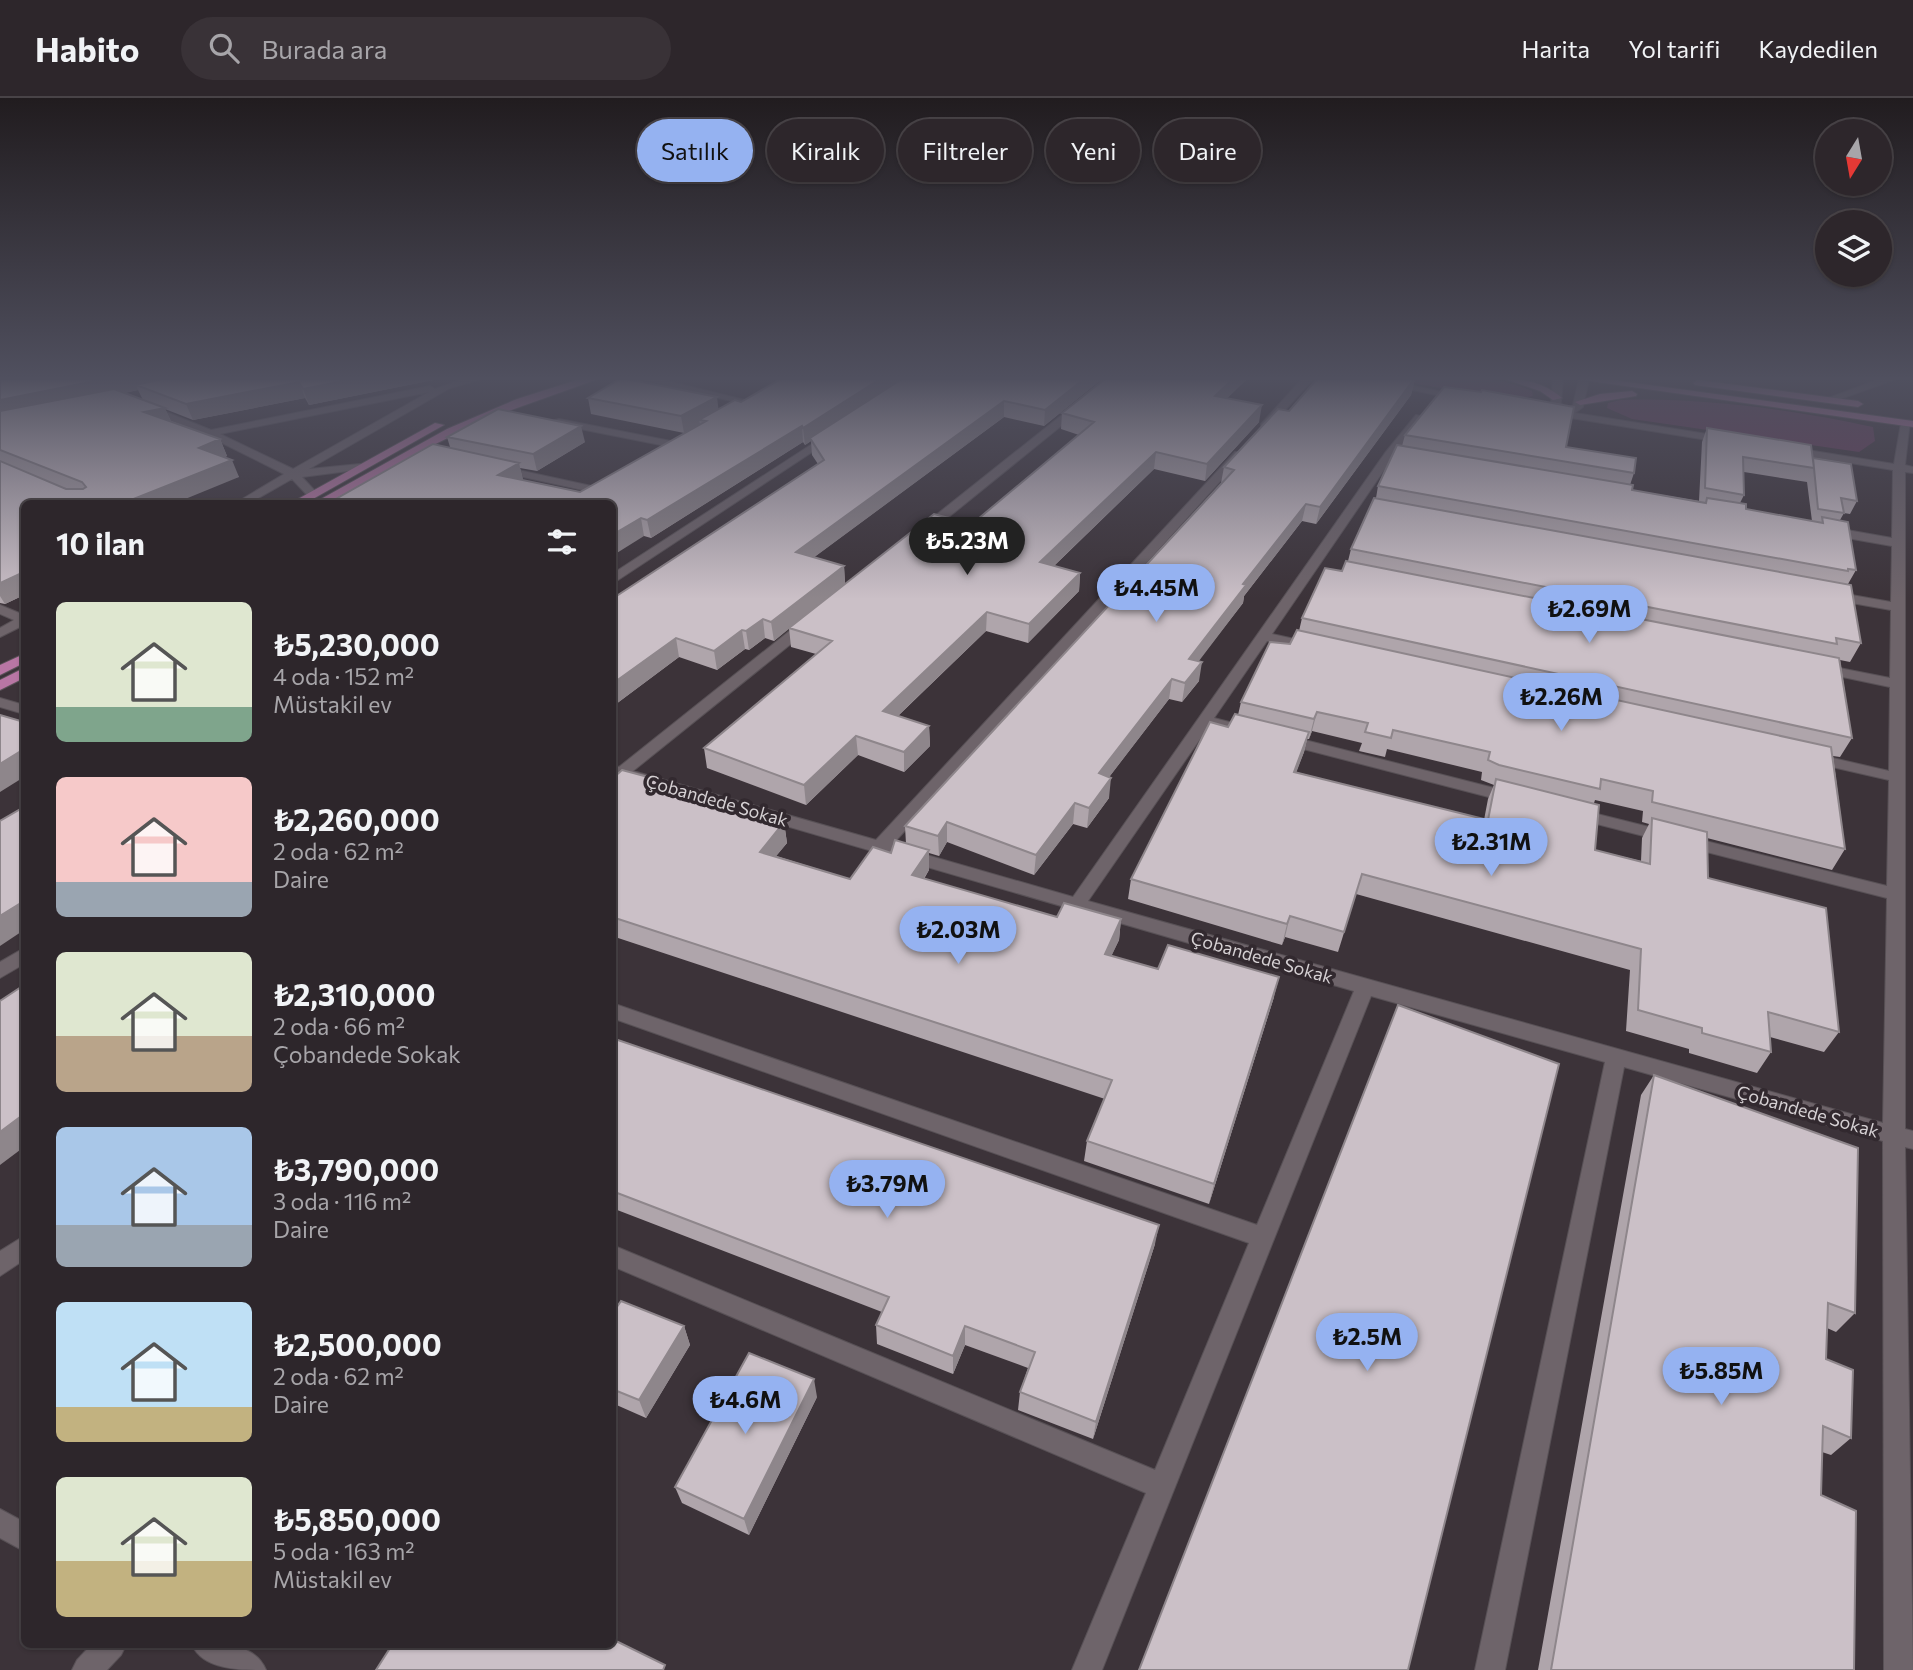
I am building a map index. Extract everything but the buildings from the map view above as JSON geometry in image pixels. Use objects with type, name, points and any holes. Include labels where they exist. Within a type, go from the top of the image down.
[{"type":"main road","points":[[318,500],[360,467],[389,452]]},
{"type":"main road","points":[[319,500],[411,452]]},
{"type":"main road","points":[[0,671],[21,660]]},
{"type":"main road","points":[[0,686],[21,674]]},
{"type":"street","points":[[249,452],[293,474],[316,500]]},
{"type":"street","points":[[247,500],[331,452]]},
{"type":"street","points":[[420,452],[427,454]]},
{"type":"street","points":[[616,577],[806,452]]},
{"type":"street","points":[[917,537],[1023,452]]},
{"type":"street","points":[[880,847],[1241,452]]},
{"type":"street","points":[[1077,904],[1263,636],[1318,568],[1398,452]]},
{"type":"street","points":[[1805,452],[1906,469],[1898,543],[1898,684],[1905,755],[1896,777],[1896,894],[1903,1137],[1899,1670]]},
{"type":"street","points":[[293,474],[360,467]]},
{"type":"street","points":[[492,468],[596,490]]},
{"type":"street","points":[[579,499],[607,484]]},
{"type":"street","points":[[1816,529],[1898,543]]},
{"type":"street","points":[[1816,592],[1898,607]]},
{"type":"street","points":[[0,609],[21,619]]},
{"type":"street","points":[[616,774],[818,615]]},
{"type":"street","points":[[0,633],[21,622]]},
{"type":"street","points":[[1263,636],[1331,651]]},
{"type":"street","points":[[1802,665],[1898,684]]},
{"type":"street","points":[[0,702],[21,709]]},
{"type":"street","points":[[1205,720],[1530,802]]},
{"type":"street","points":[[1802,756],[1896,777]]},
{"type":"street","name":"Çobandede Sokak","points":[[616,774],[1903,1137]]},
{"type":"street","points":[[1557,809],[1896,894]]},
{"type":"street","points":[[0,971],[21,957]]},
{"type":"street","points":[[1087,1670],[1365,987]]},
{"type":"street","points":[[616,1011],[1263,1238]]},
{"type":"street","points":[[1490,1670],[1616,1057]]},
{"type":"street","points":[[0,1265],[21,1248]]},
{"type":"street","points":[[616,1257],[1162,1486]]},
{"type":"street","points":[[0,1523],[21,1535]]},
{"type":"street","points":[[87,1670],[108,1648]]},
{"type":"street","points":[[212,1648],[251,1670]]}]
